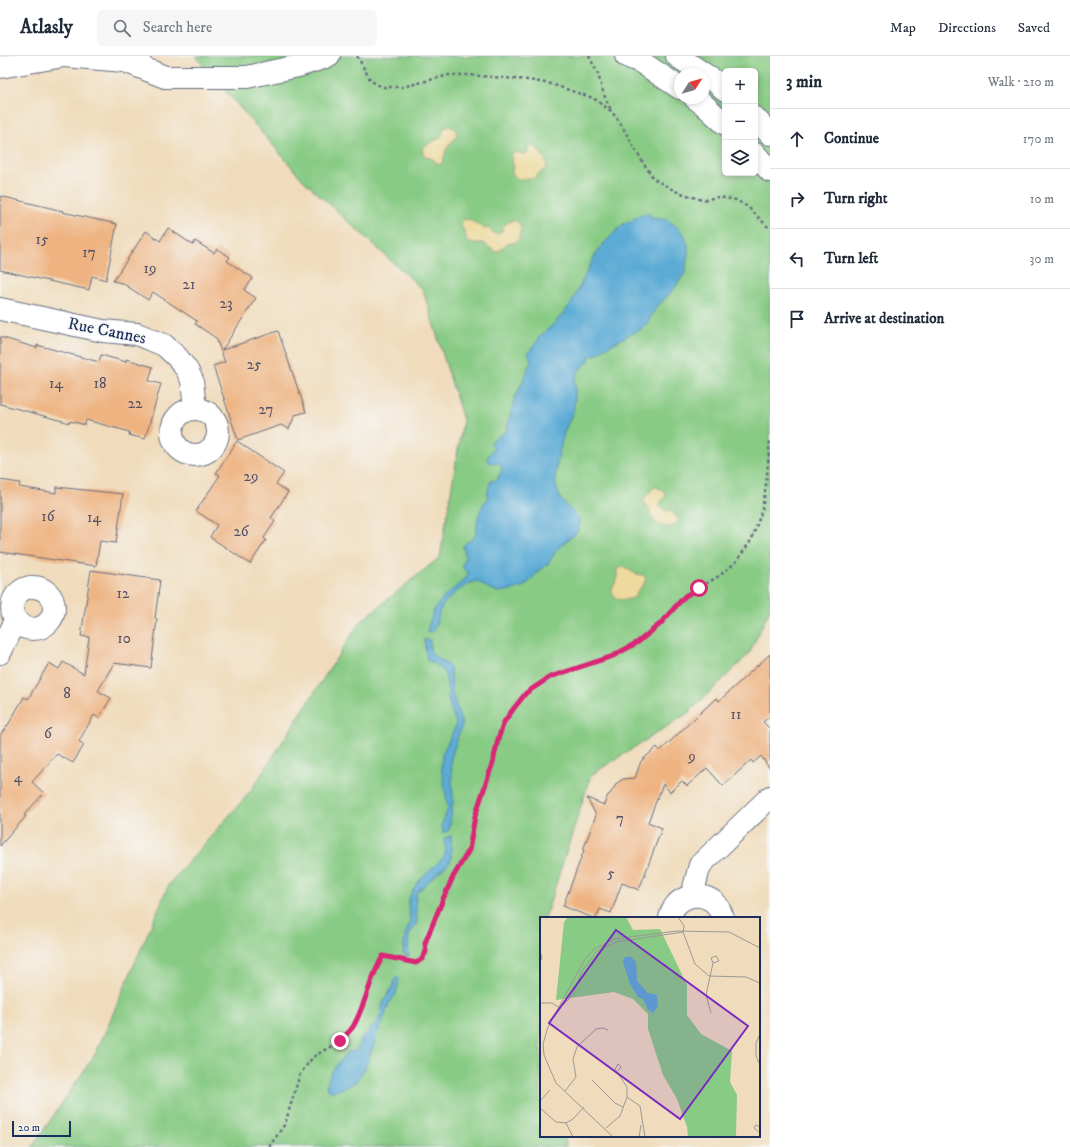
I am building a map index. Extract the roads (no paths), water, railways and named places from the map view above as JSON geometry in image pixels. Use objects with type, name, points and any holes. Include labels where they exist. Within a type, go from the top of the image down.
[{"type":"street","points":[[0,67],[64,56],[125,59],[153,56]]},
{"type":"street","points":[[125,59],[165,77],[247,77],[298,66],[329,56]]},
{"type":"street","points":[[626,56],[641,62],[674,84]]},
{"type":"street","points":[[677,56],[722,87]]},
{"type":"street","points":[[703,104],[722,121]]},
{"type":"street","points":[[758,121],[770,134]]},
{"type":"street","points":[[758,157],[770,171]]},
{"type":"street","name":"Rue Cannes","points":[[0,309],[103,331],[137,334],[164,345],[177,357],[187,370],[192,380],[195,408]]},
{"type":"street","points":[[0,653],[16,620]]},
{"type":"street","points":[[692,896],[700,865],[770,797]]},
{"type":"street","points":[[670,917],[675,906],[682,899],[692,896],[703,896],[712,901],[719,908],[723,917]]},
{"type":"water","points":[[647,213],[653,218],[668,220],[685,236],[688,245],[688,253],[685,273],[673,290],[655,309],[643,328],[610,345],[595,355],[589,356],[589,361],[577,373],[575,381],[574,409],[564,433],[557,462],[555,479],[556,487],[561,500],[578,517],[580,523],[578,530],[556,551],[547,565],[540,569],[524,586],[513,590],[498,592],[477,581],[472,582],[462,588],[442,606],[434,629],[432,632],[427,631],[433,612],[438,604],[465,579],[469,573],[463,567],[465,556],[463,546],[474,538],[480,511],[488,497],[487,494],[491,480],[494,481],[499,478],[502,470],[499,463],[490,463],[487,461],[488,456],[494,448],[491,444],[492,441],[506,431],[514,400],[531,362],[528,353],[539,337],[555,323],[571,304],[594,257],[604,243],[623,224],[634,220],[635,217]]},
{"type":"water","points":[[424,639],[430,640],[430,651],[433,655],[449,666],[451,671],[452,692],[462,725],[451,758],[453,802],[449,830],[443,833],[442,824],[448,809],[441,768],[442,754],[456,723],[450,706],[445,675],[440,667],[427,660]]},
{"type":"water","points":[[451,836],[450,862],[417,892],[417,922],[409,936],[409,956],[403,954],[405,935],[410,922],[408,903],[410,896],[418,882],[443,858],[446,851],[444,838]]},
{"type":"water","points":[[396,977],[399,979],[396,994],[389,1003],[382,1024],[377,1033],[369,1059],[363,1071],[353,1084],[339,1090],[331,1091],[326,1087],[331,1072],[349,1051],[353,1052],[358,1048],[362,1038],[377,1023],[381,1014],[383,1003],[393,986]]}]
